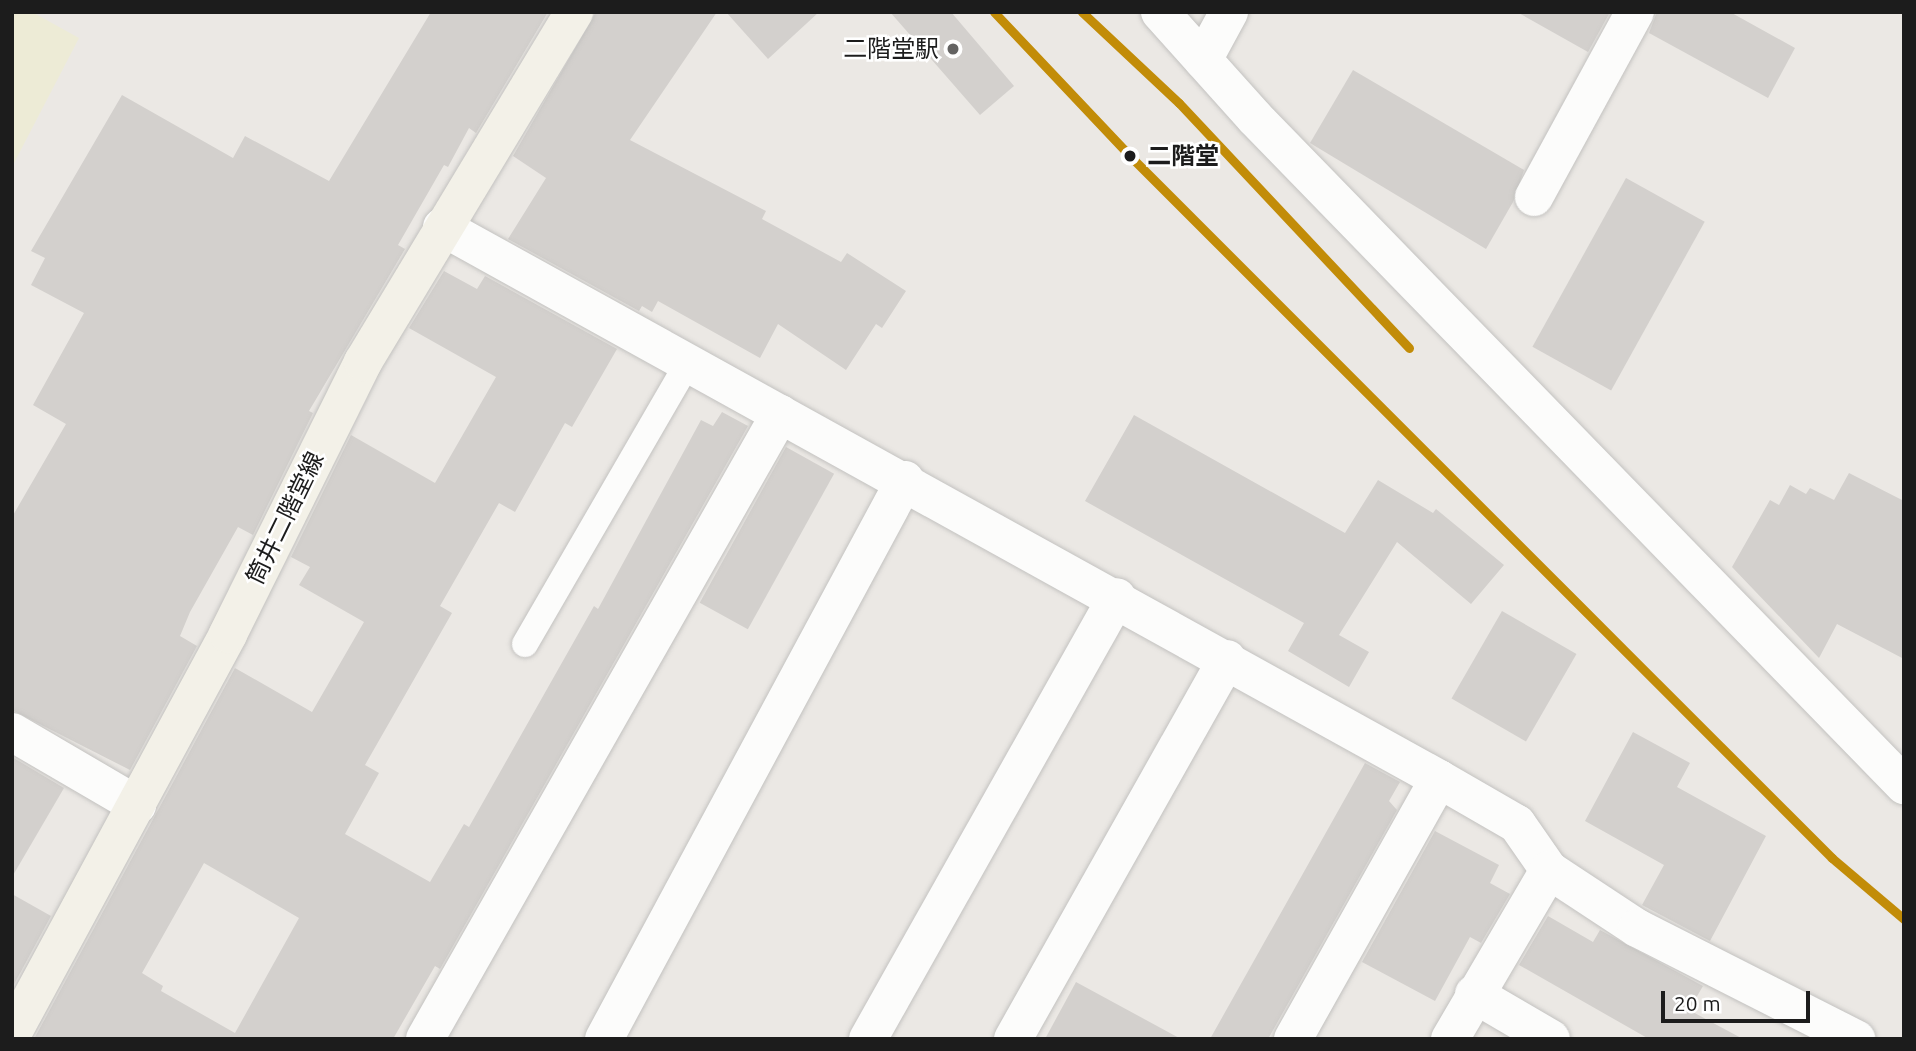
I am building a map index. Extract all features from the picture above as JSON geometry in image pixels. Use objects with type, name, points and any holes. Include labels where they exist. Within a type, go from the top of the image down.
[{"type":"main road","name":"筒井二階堂線","points":[[12,1034],[228,634],[363,362],[574,12]]},
{"type":"street","points":[[1160,12],[1203,60],[1904,785]]},
{"type":"street","points":[[1203,60],[1229,12]]},
{"type":"street","points":[[1534,197],[1635,12]]},
{"type":"street","points":[[442,227],[687,365],[905,480],[1439,779],[1517,824],[1549,870],[1637,928],[1856,1039]]},
{"type":"street","points":[[425,1039],[780,414]]},
{"type":"street","points":[[604,1039],[905,480]]},
{"type":"street","points":[[868,1039],[1116,597]]},
{"type":"street","points":[[1013,1039],[1227,659]]},
{"type":"street","points":[[12,732],[137,805]]},
{"type":"street","points":[[1293,1039],[1439,779]]},
{"type":"street","points":[[1450,1039],[1549,870]]},
{"type":"street","points":[[1474,994],[1551,1039]]},
{"type":"lane","points":[[525,644],[687,365]]},
{"type":"shaded area","points":[[12,12],[32,12],[79,38],[12,167]]},
{"type":"building","points":[[431,12],[548,12],[476,133],[469,128],[448,167],[444,165],[398,245],[405,249],[309,411],[313,413],[253,535],[238,527],[190,612],[180,636],[197,646],[130,770],[12,710],[12,517],[66,424],[33,405],[84,313],[31,285],[45,258],[31,251],[122,95],[233,158],[245,136],[329,181]]},
{"type":"building","points":[[596,12],[717,12],[630,140],[766,211],[762,219],[841,262],[847,253],[906,291],[882,328],[876,324],[846,370],[778,324],[760,358],[658,301],[652,312],[642,306],[639,311],[508,239],[546,178],[513,156]]},
{"type":"building","points":[[726,12],[819,12],[768,59]]},
{"type":"building","name":"二階堂駅","points":[[890,12],[951,12],[1014,86],[980,115]]},
{"type":"building","points":[[1517,12],[1610,12],[1588,52]]},
{"type":"building","points":[[1657,12],[1730,12],[1795,48],[1768,98],[1649,33]]},
{"type":"building","points":[[1353,70],[1524,170],[1513,202],[1486,249],[1310,143]]},
{"type":"building","points":[[1626,178],[1705,222],[1611,390],[1532,347]]},
{"type":"building","points":[[444,271],[477,289],[485,276],[617,349],[572,427],[565,423],[515,512],[499,503],[440,606],[452,613],[365,765],[379,773],[345,834],[430,882],[464,824],[469,827],[594,606],[598,609],[701,420],[713,426],[722,412],[748,426],[440,969],[435,966],[393,1039],[34,1039],[235,668],[312,712],[364,622],[299,585],[310,567],[291,557],[351,435],[435,483],[496,377],[409,328]],"holes":[[[204,863],[299,918],[235,1033],[161,991],[163,986],[142,973]]]},
{"type":"building","points":[[1134,415],[1345,533],[1378,480],[1433,513],[1436,509],[1504,565],[1471,604],[1397,542],[1339,635],[1369,652],[1349,687],[1288,651],[1304,623],[1085,501]]},
{"type":"building","points":[[786,447],[834,474],[748,629],[700,603]]},
{"type":"building","points":[[1849,473],[1904,501],[1904,659],[1837,624],[1819,658],[1732,567],[1770,500],[1779,505],[1790,485],[1806,494],[1810,488],[1834,500]]},
{"type":"building","points":[[1502,611],[1576,654],[1526,741],[1452,698]]},
{"type":"building","points":[[1633,732],[1690,763],[1677,787],[1766,836],[1710,941],[1642,905],[1664,865],[1585,821]]},
{"type":"building","points":[[12,757],[64,788],[12,877]]},
{"type":"building","points":[[1365,763],[1400,782],[1389,801],[1397,810],[1268,1039],[1210,1039]]},
{"type":"building","points":[[1435,831],[1499,865],[1490,883],[1510,894],[1481,943],[1470,937],[1435,1001],[1362,962]]},
{"type":"building","points":[[12,894],[51,916],[12,988]]},
{"type":"building","points":[[1548,916],[1593,942],[1600,930],[1703,986],[1689,1010],[1743,1039],[1649,1039],[1519,965]]},
{"type":"building","points":[[1076,982],[1181,1039],[1045,1039]]},
{"type":"transit line","points":[[994,12],[1132,158],[1832,858],[1904,919]]},
{"type":"transit line","points":[[1082,12],[1179,103],[1409,348]]},
{"type":"place","name":"二階堂駅","points":[[953,49]]},
{"type":"place","name":"二階堂","points":[[1130,156]]}]
